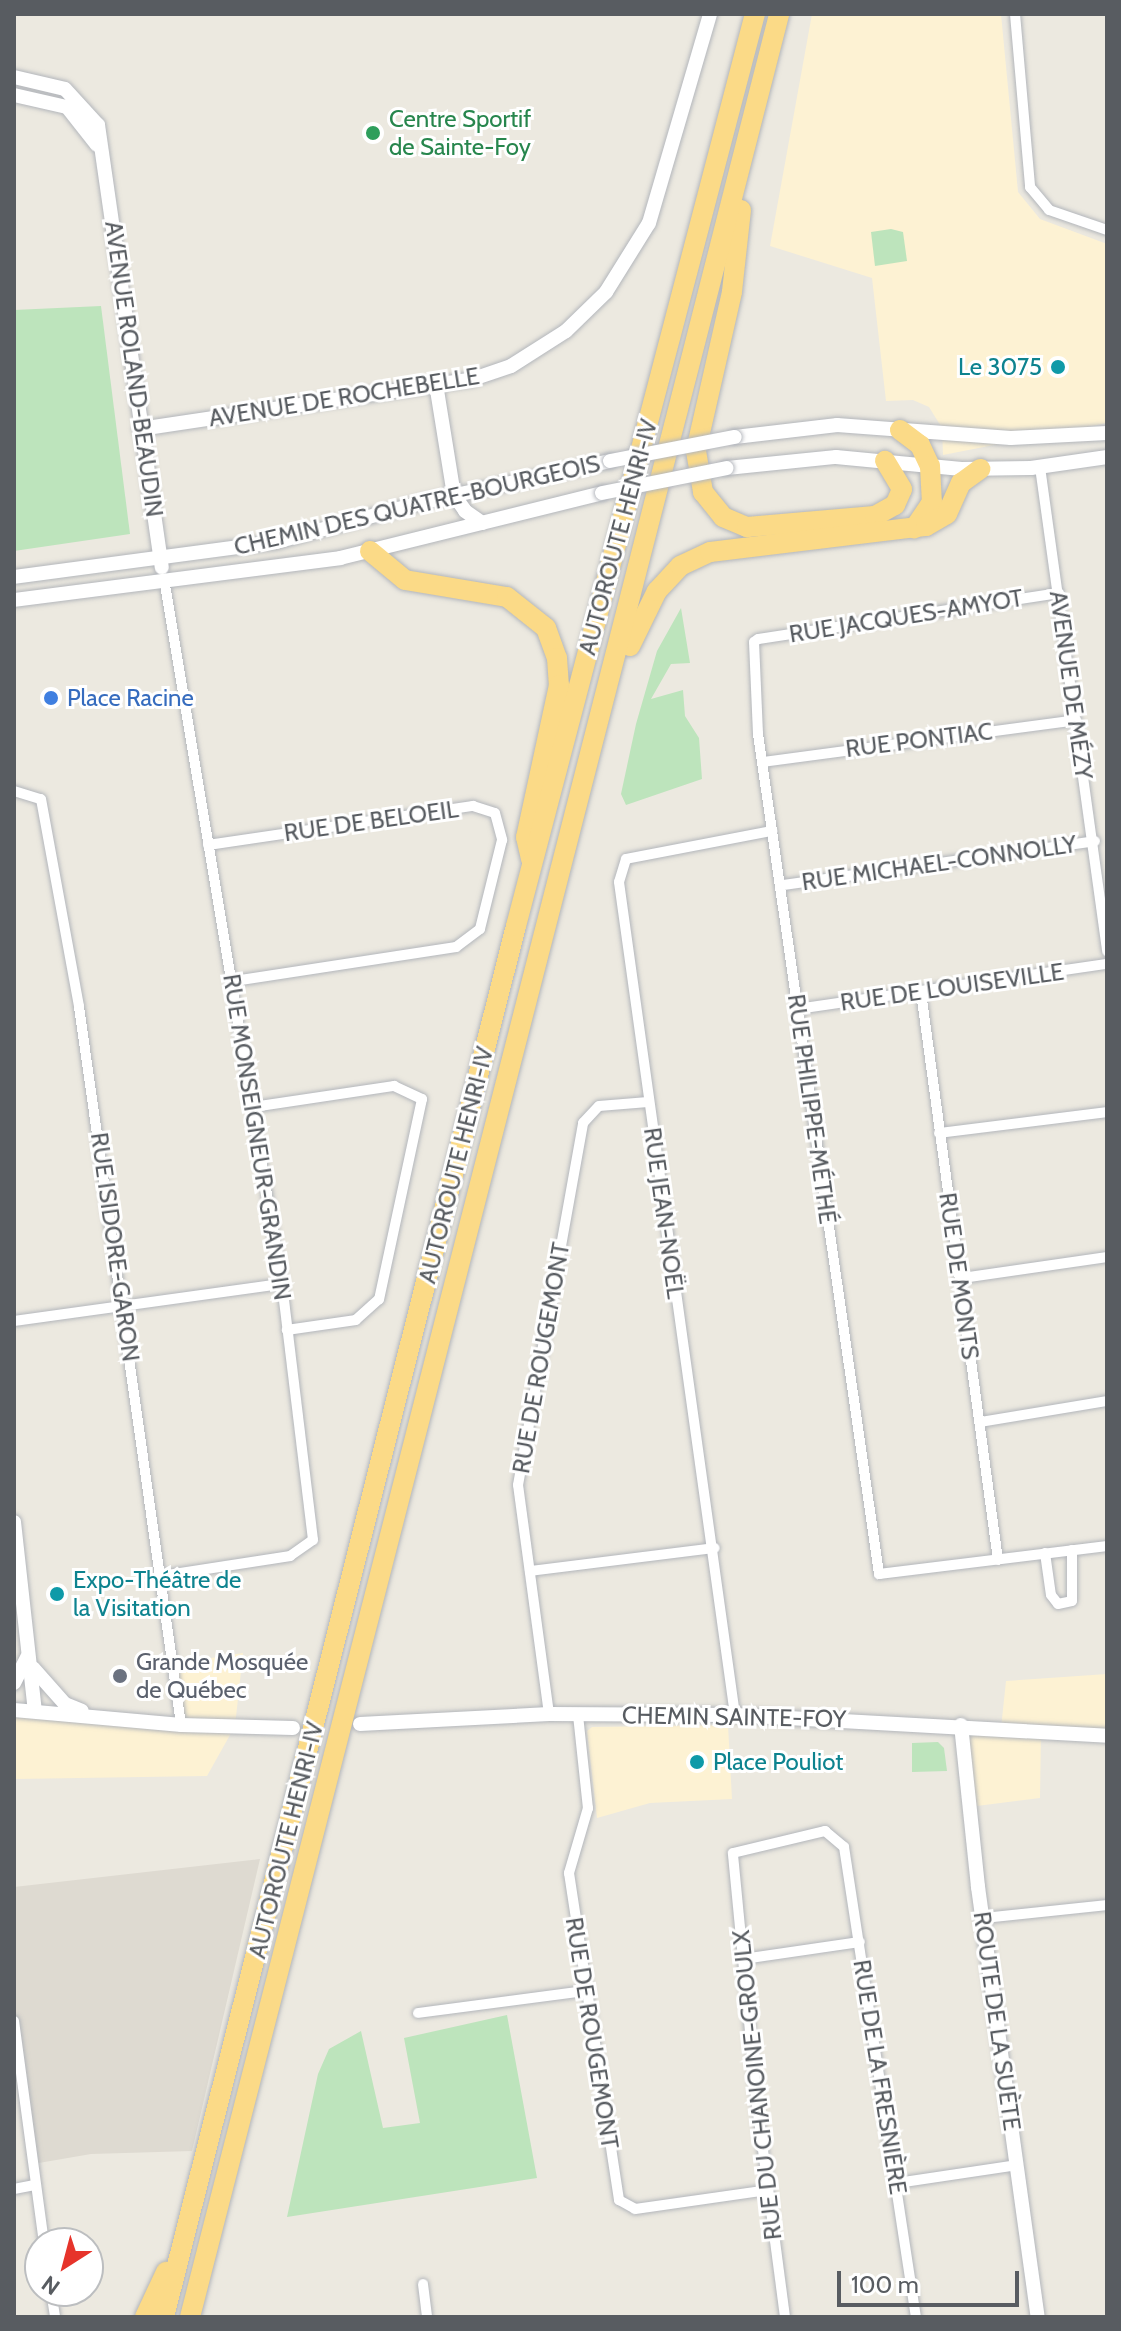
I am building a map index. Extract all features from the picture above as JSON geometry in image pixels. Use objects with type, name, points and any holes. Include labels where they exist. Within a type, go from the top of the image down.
[{"type":"highway","name":"AUTOROUTE HENRI-IV","points":[[164,2317],[532,866],[755,14]]},
{"type":"highway","name":"AUTOROUTE HENRI-IV","points":[[190,2317],[616,666],[779,14]]},
{"type":"highway","points":[[750,131],[732,292],[696,451],[698,482],[716,511],[747,527],[852,519],[887,512],[900,498],[900,480],[885,461]]},
{"type":"highway","points":[[900,430],[920,445],[930,466],[932,502],[914,529]]},
{"type":"highway","points":[[616,666],[657,591],[680,566],[696,558],[914,529],[947,514],[961,483],[980,469]]},
{"type":"highway","points":[[370,551],[405,580],[507,597],[546,628],[557,658],[559,685],[526,837],[532,866]]},
{"type":"highway","points":[[145,2317],[187,2228]]},
{"type":"highway","points":[[198,2317],[199,2283]]},
{"type":"main road","name":"AVENUE DE ROCHEBELLE","points":[[140,429],[473,379],[539,350],[585,314],[621,272],[649,223],[710,14]]},
{"type":"main road","name":"AVENUE ROLAND-BEAUDIN","points":[[14,77],[44,81],[78,97],[98,125],[164,579]]},
{"type":"main road","name":"AVENUE ROLAND-BEAUDIN","points":[[14,95],[67,107],[89,128],[105,159]]},
{"type":"main road","points":[[436,384],[454,495],[465,511],[482,523]]},
{"type":"main road","name":"CHEMIN DES QUATRE-BOURGEOIS","points":[[14,577],[276,542],[454,495],[735,437],[837,425],[1021,438],[1107,433]]},
{"type":"main road","name":"CHEMIN DES QUATRE-BOURGEOIS","points":[[14,600],[370,551],[602,493],[727,468],[815,458],[980,469],[1040,467],[1107,457]]},
{"type":"main road","points":[[14,1522],[35,1711]]},
{"type":"main road","points":[[14,1683],[28,1653]]},
{"type":"main road","points":[[28,1653],[36,1676],[65,1704],[92,1716]]},
{"type":"main road","points":[[14,1710],[181,1725],[293,1728]]},
{"type":"main road","name":"CHEMIN SAINTE-FOY","points":[[360,1724],[549,1714],[735,1715],[961,1725],[1107,1736]]},
{"type":"main road","name":"ROUTE DE LA SUÈTE","points":[[961,1725],[1038,2317]]},
{"type":"street","points":[[1015,14],[1030,187],[1049,210],[1107,230]]},
{"type":"street","name":"AVENUE DE MÉZY","points":[[1040,467],[1095,841],[1107,951]]},
{"type":"street","name":"RUE MONSEIGNEUR-GRANDIN","points":[[161,1576],[290,1556],[313,1540],[282,1284],[164,579]]},
{"type":"street","name":"RUE JACQUES-AMYOT","points":[[754,642],[1059,593]]},
{"type":"street","name":"RUE PHILIPPE-MÉTHÉ","points":[[754,642],[763,762],[772,831],[783,885],[797,1009],[879,1574],[998,1560]]},
{"type":"street","name":"RUE PONTIAC","points":[[763,762],[1076,720]]},
{"type":"street","name":"RUE ISIDORE-GARON","points":[[14,791],[41,799],[124,1305],[181,1725]]},
{"type":"street","name":"RUE DE BELOEIL","points":[[208,845],[473,806],[495,813],[502,840],[480,929],[456,947],[233,981]]},
{"type":"street","name":"RUE JEAN-NOËL","points":[[735,1715],[715,1548],[648,1102],[619,882],[626,859],[772,831]]},
{"type":"street","name":"RUE MICHAEL-CONNOLLY","points":[[783,885],[1095,841]]},
{"type":"street","name":"RUE DE LOUISEVILLE","points":[[797,1009],[1107,964]]},
{"type":"street","name":"RUE DE MONTS","points":[[921,992],[998,1560]]},
{"type":"street","points":[[253,1107],[394,1086],[422,1099],[379,1299],[356,1320],[287,1330]]},
{"type":"street","name":"RUE DE ROUGEMONT","points":[[549,1714],[518,1485],[583,1123],[599,1106],[648,1102]]},
{"type":"street","points":[[939,1133],[1107,1112]]},
{"type":"street","points":[[962,1278],[1107,1257]]},
{"type":"street","points":[[14,1321],[282,1284]]},
{"type":"street","points":[[980,1422],[1107,1401]]},
{"type":"street","points":[[998,1560],[1107,1546]]},
{"type":"street","points":[[530,1571],[715,1548]]},
{"type":"street","points":[[1045,1553],[1051,1595],[1058,1604],[1072,1601],[1072,1550]]},
{"type":"street","name":"RUE DE ROUGEMONT","points":[[578,1715],[588,1808],[569,1873],[619,2200],[635,2209],[768,2190]]},
{"type":"street","name":"RUE DU CHANOINE-GROULX","points":[[785,2317],[768,2190],[733,1853],[825,1831],[840,1838]]},
{"type":"street","name":"RUE DE LA FRESNIÈRE","points":[[840,1838],[860,1942],[916,2317]]},
{"type":"street","points":[[984,1918],[1107,1905]]},
{"type":"street","points":[[743,1959],[860,1942]]},
{"type":"street","points":[[418,2013],[586,1991]]},
{"type":"street","points":[[14,2021],[42,2227]]},
{"type":"street","points":[[897,2183],[1018,2165]]},
{"type":"street","points":[[14,2189],[35,2185]]},
{"type":"street","points":[[423,2284],[427,2317]]},
{"type":"shaded area","points":[[812,14],[1001,14],[1018,192],[1040,219],[1107,244],[1107,423],[943,455],[942,428],[929,407],[913,400],[886,401],[872,278],[770,246]]},
{"type":"shaded area","points":[[243,1653],[235,1726],[207,1776],[14,1779],[14,1710],[180,1725],[173,1664]]},
{"type":"shaded area","points":[[1107,1674],[1107,1736],[1041,1732],[1040,1798],[969,1807],[961,1725],[1001,1728],[1006,1681]]},
{"type":"shaded area","name":"Place Pouliot","points":[[728,1725],[732,1799],[650,1803],[597,1818],[587,1731],[592,1727]]},
{"type":"shaded area","points":[[260,1859],[192,2151],[91,2154],[33,2164],[14,2024],[14,1887]]},
{"type":"green space","points":[[891,229],[903,232],[907,261],[875,266],[871,232]]},
{"type":"green space","points":[[101,306],[130,534],[14,551],[14,310]]},
{"type":"green space","points":[[681,608],[690,663],[671,664],[651,699],[683,690],[685,716],[699,738],[702,779],[626,805],[621,794],[636,724],[657,651]]},
{"type":"green space","points":[[938,1742],[944,1748],[947,1771],[912,1772],[912,1743]]},
{"type":"green space","points":[[507,2015],[537,2178],[287,2217],[318,2074],[329,2049],[361,2031],[383,2128],[420,2123],[404,2038]]},
{"type":"place","name":"Centre Sportif de Sainte-Foy","points":[[373,133]]},
{"type":"place","name":"Le 3075","points":[[1058,367]]},
{"type":"place","name":"Place Racine","points":[[51,698]]},
{"type":"place","name":"Expo-Théâtre de la Visitation","points":[[57,1594]]},
{"type":"place","name":"Grande Mosquée de Québec","points":[[120,1676]]},
{"type":"place","name":"Place Pouliot","points":[[697,1762]]}]
